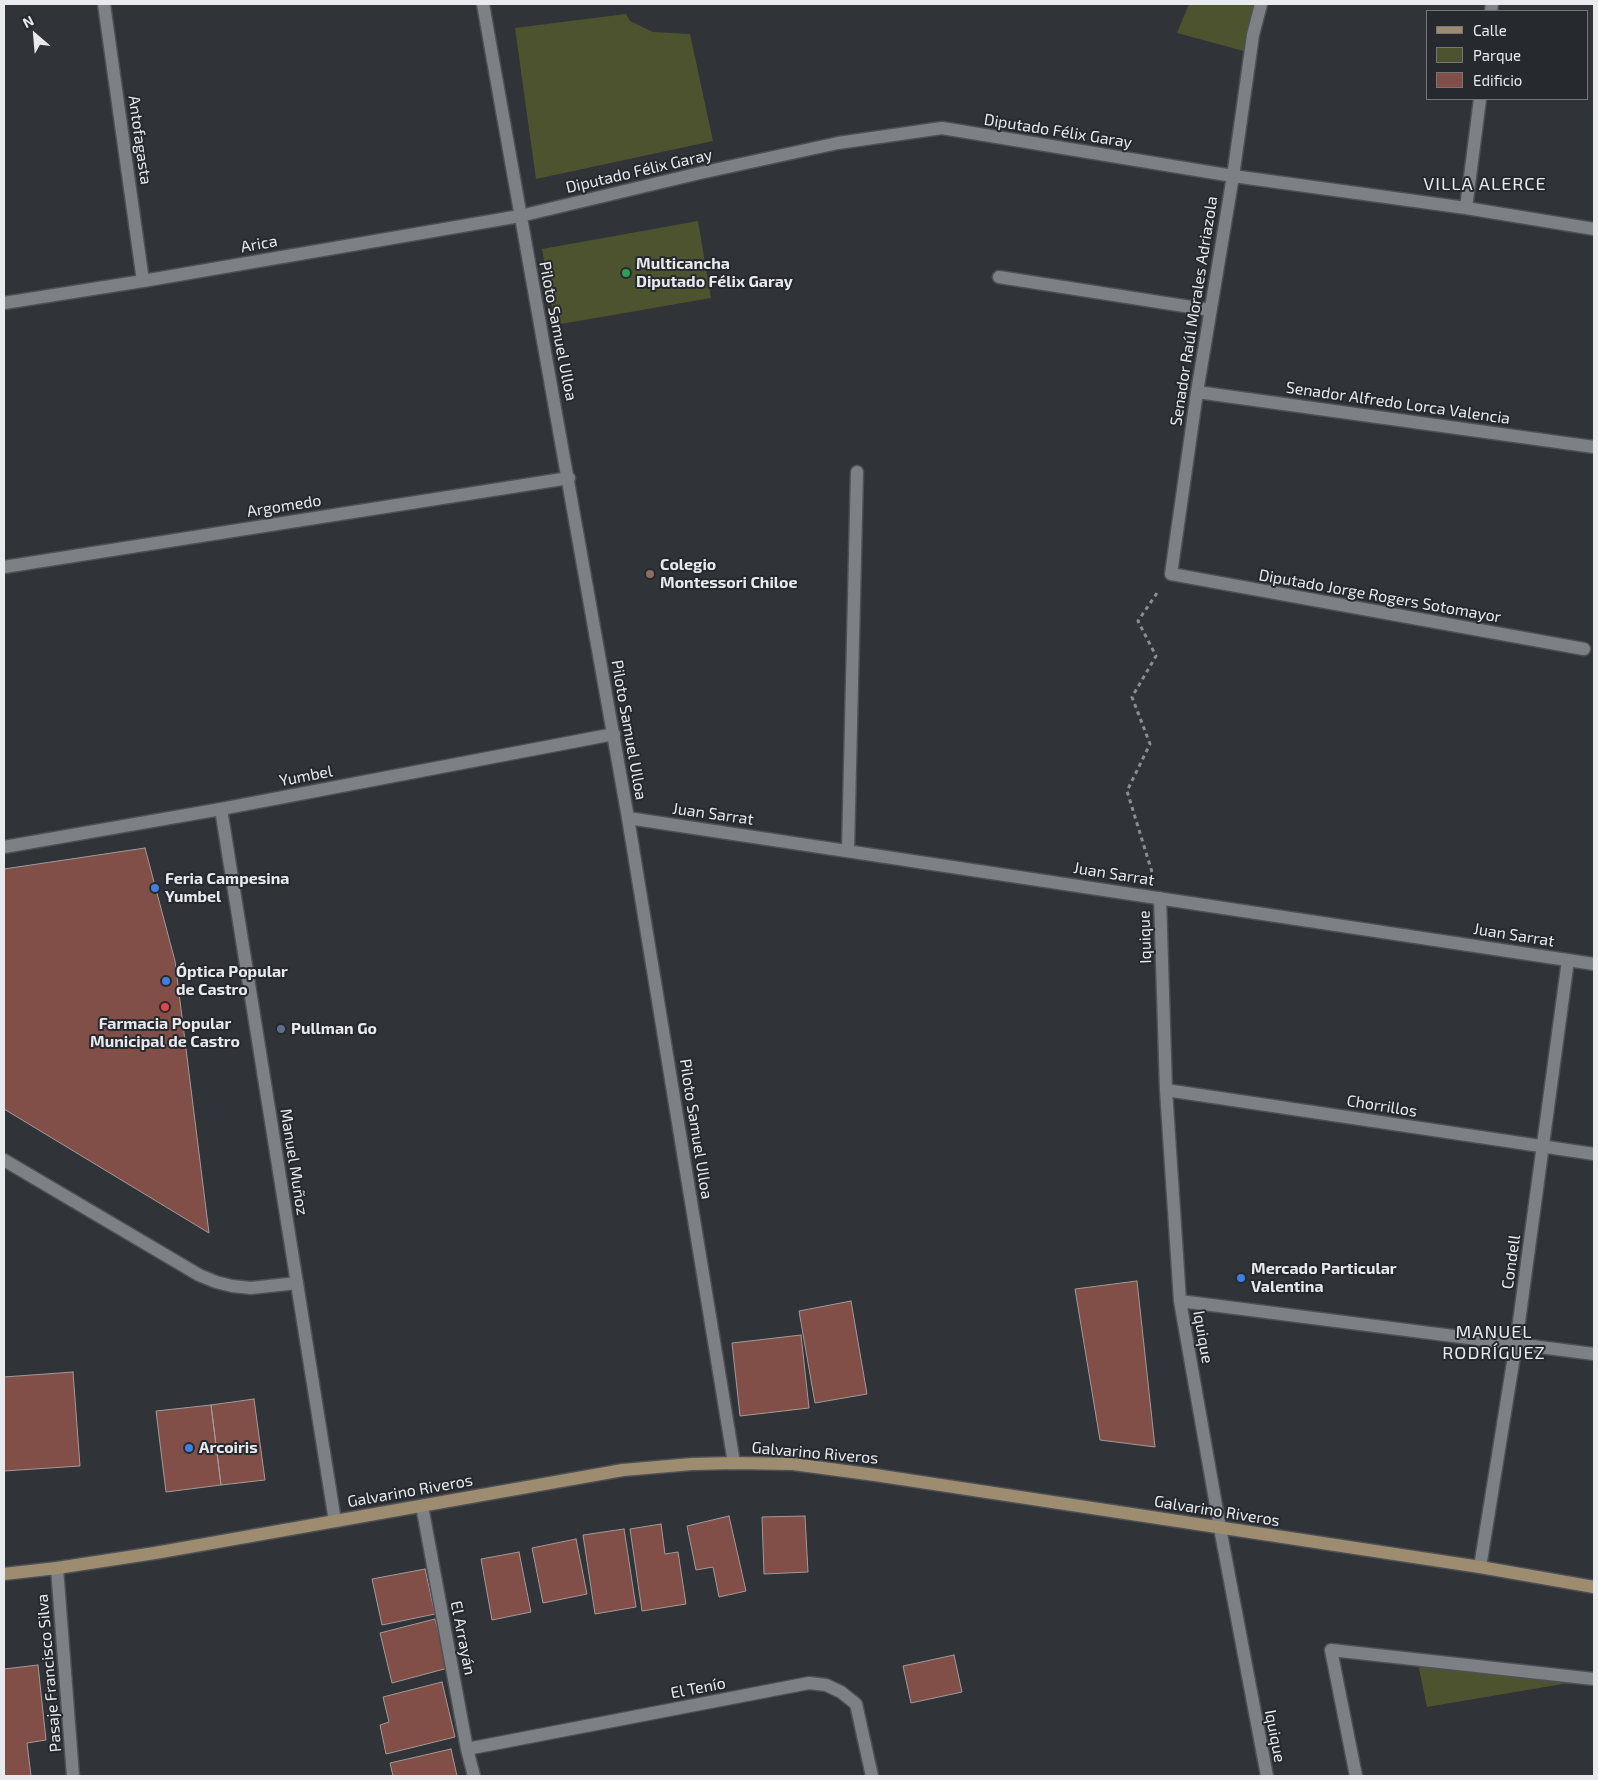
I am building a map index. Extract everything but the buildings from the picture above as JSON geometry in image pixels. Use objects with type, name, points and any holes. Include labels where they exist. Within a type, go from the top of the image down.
[{"type":"main road","name":"Galvarino Riveros","points":[[4,1574],[57,1568],[623,1470],[692,1464],[734,1463],[794,1464],[875,1475],[1480,1567],[1594,1587]]},
{"type":"street","name":"Antofagasta","points":[[104,4],[143,281]]},
{"type":"street","name":"Piloto Samuel Ulloa","points":[[483,4],[614,734],[734,1463]]},
{"type":"street","name":"Senador Raúl Morales Adriazola","points":[[1171,574],[1197,392],[1233,176],[1253,34],[1261,4]]},
{"type":"street","points":[[1466,208],[1480,100]]},
{"type":"street","name":"Diputado Félix Garay","points":[[520,216],[700,173],[838,143],[942,128],[1233,176],[1466,208],[1594,229]]},
{"type":"street","name":"Arica","points":[[4,303],[520,216]]},
{"type":"street","points":[[1000,277],[1210,310]]},
{"type":"street","name":"Senador Alfredo Lorca Valencia","points":[[1197,392],[1594,447]]},
{"type":"street","points":[[848,850],[857,472]]},
{"type":"street","name":"Argomedo","points":[[4,567],[569,478]]},
{"type":"street","name":"Diputado Jorge Rogers Sotomayor","points":[[1171,574],[1584,649]]},
{"type":"street","name":"Yumbel","points":[[4,847],[221,809],[614,734]]},
{"type":"street","name":"Manuel Muñoz","points":[[221,809],[336,1521]]},
{"type":"street","name":"Juan Sarrat","points":[[628,818],[1594,964]]},
{"type":"street","name":"Iquique","points":[[1160,898],[1166,1090],[1180,1301],[1220,1528],[1267,1776]]},
{"type":"street","name":"Condell","points":[[1480,1567],[1516,1344],[1568,960]]},
{"type":"street","name":"Chorrillos","points":[[1166,1090],[1594,1154]]},
{"type":"street","points":[[4,1160],[200,1275],[216,1282],[251,1288],[297,1283]]},
{"type":"street","points":[[1180,1301],[1594,1354]]},
{"type":"street","name":"El Arrayán","points":[[422,1506],[474,1776]]},
{"type":"street","name":"Pasaje Francisco Silva","points":[[57,1568],[73,1776]]},
{"type":"street","points":[[1356,1776],[1331,1650],[1594,1679]]},
{"type":"street","name":"El Tenío","points":[[468,1749],[809,1683],[826,1685],[841,1692],[856,1704],[872,1776]]},
{"type":"path","points":[[1160,898],[1127,792],[1150,744],[1132,697],[1156,656],[1138,621],[1171,574]]},
{"type":"green space","points":[[1189,4],[1262,4],[1251,53],[1177,33]]},
{"type":"green space","points":[[626,14],[630,21],[653,32],[690,34],[713,141],[536,179],[515,28]]},
{"type":"green space","name":"Multicancha Diputado Félix Garay","points":[[698,221],[711,298],[555,325],[542,249]]},
{"type":"green space","points":[[1417,1659],[1592,1679],[1427,1707]]},
{"type":"place","name":"Multicancha Diputado Félix Garay","points":[[626,273]]},
{"type":"place","name":"Colegio Montessori Chiloe","points":[[650,574]]},
{"type":"place","name":"Feria Campesina Yumbel","points":[[155,888]]},
{"type":"place","name":"Óptica Popular de Castro","points":[[166,981]]},
{"type":"place","name":"Farmacia Popular Municipal de Castro","points":[[165,1007]]},
{"type":"place","name":"Pullman Go","points":[[281,1029]]},
{"type":"place","name":"Mercado Particular Valentina","points":[[1241,1278]]},
{"type":"place","name":"Arcoiris","points":[[189,1448]]},
{"type":"district","name":"VILLA ALERCE","points":[[1485,184]]},
{"type":"district","name":"MANUEL RODRÍGUEZ","points":[[1494,1342]]}]
